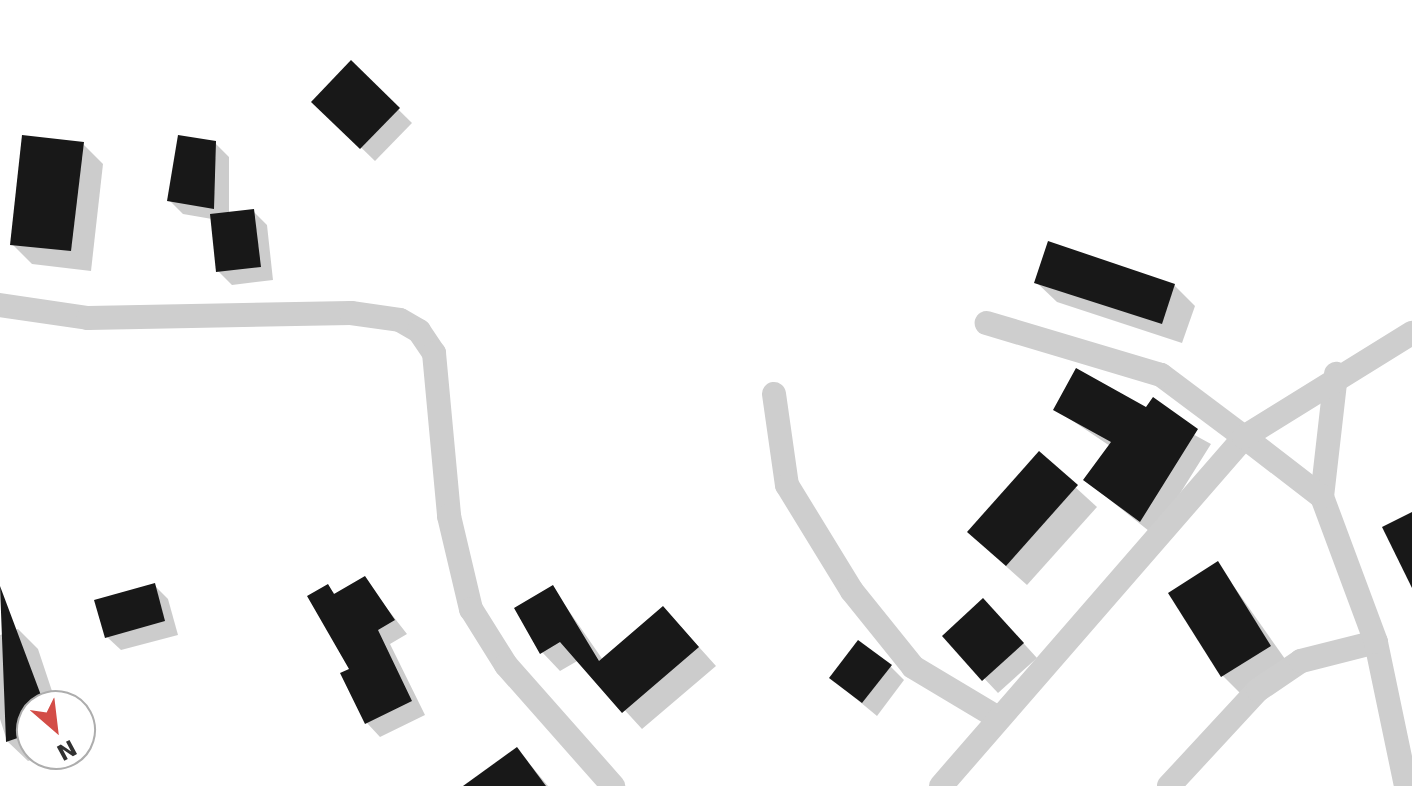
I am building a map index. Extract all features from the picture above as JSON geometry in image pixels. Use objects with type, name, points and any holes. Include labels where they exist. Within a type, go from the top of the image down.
[{"type":"street","points":[[0,305],[88,318],[351,313],[400,320],[419,331],[434,353],[449,516],[471,609],[506,665],[613,786]]},
{"type":"street","points":[[987,323],[1161,375],[1322,497]]},
{"type":"street","points":[[941,786],[995,716],[1171,529],[1244,437],[1336,374],[1412,333]]},
{"type":"street","points":[[1336,374],[1322,497],[1376,642],[1406,786]]},
{"type":"street","points":[[774,394],[787,485],[852,591],[913,667],[995,716]]},
{"type":"street","points":[[1169,786],[1258,690],[1301,661],[1376,642]]},
{"type":"building","points":[[351,60],[400,108],[360,149],[311,102]]},
{"type":"building","points":[[22,135],[84,142],[71,251],[10,245]]},
{"type":"building","points":[[178,135],[216,141],[214,209],[167,201]]},
{"type":"building","points":[[254,209],[261,267],[216,272],[210,214]]},
{"type":"building","points":[[1048,241],[1175,284],[1162,324],[1034,283]]},
{"type":"building","points":[[1076,368],[1146,407],[1153,397],[1198,429],[1140,522],[1083,480],[1111,442],[1053,410]]},
{"type":"building","points":[[1039,451],[1078,485],[1006,566],[967,532]]},
{"type":"building","points":[[1412,512],[1412,588],[1382,527]]},
{"type":"building","points":[[1218,561],[1271,646],[1221,677],[1168,593]]},
{"type":"building","points":[[365,576],[395,620],[378,630],[412,701],[365,724],[340,673],[349,669],[307,596],[328,584],[334,594]]},
{"type":"building","points":[[155,583],[165,621],[105,638],[94,600]]},
{"type":"building","points":[[553,585],[599,661],[663,606],[699,647],[622,713],[560,642],[540,654],[514,608]]},
{"type":"building","points":[[0,586],[39,690],[16,690],[16,739],[6,742]]},
{"type":"building","points":[[983,598],[1024,643],[982,681],[942,636]]},
{"type":"building","points":[[858,640],[892,665],[862,703],[829,678]]},
{"type":"building","points":[[517,747],[546,786],[463,786]]}]
